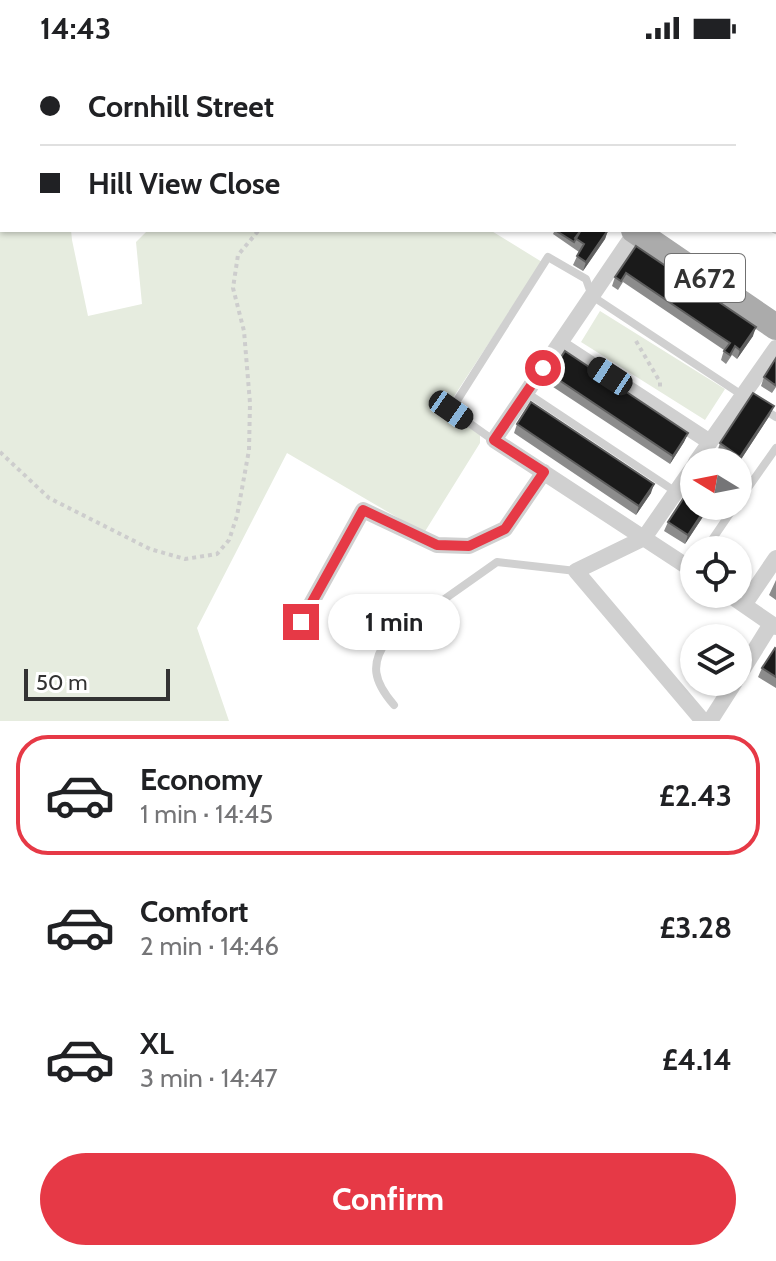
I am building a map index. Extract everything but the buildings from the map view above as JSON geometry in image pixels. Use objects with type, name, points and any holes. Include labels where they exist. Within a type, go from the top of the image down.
[{"type":"main road","name":"A672","points":[[638,232],[776,327]]},
{"type":"street","points":[[634,232],[494,440],[680,561]]},
{"type":"street","points":[[560,344],[659,409],[696,448]]},
{"type":"street","points":[[708,448],[776,348]]},
{"type":"street","points":[[301,622],[363,510],[437,545],[469,546],[505,529],[544,472]]},
{"type":"street","points":[[680,487],[644,538],[576,571],[703,721]]},
{"type":"street","points":[[752,593],[776,558]]},
{"type":"street","points":[[748,608],[774,625],[752,657]]},
{"type":"street","points":[[710,721],[726,696]]},
{"type":"lane","points":[[494,440],[451,410],[548,257],[586,279],[592,296],[776,417]]},
{"type":"lane","points":[[527,393],[676,492]]},
{"type":"lane","points":[[752,482],[776,448]]},
{"type":"lane","points":[[394,705],[376,676],[376,662],[388,639],[497,562],[576,571]]},
{"type":"path","points":[[0,452],[49,498],[150,549],[185,559],[217,554],[229,540],[237,516],[249,450],[250,403],[244,331],[233,288],[238,255],[257,232]]},
{"type":"path","points":[[621,315],[660,382],[659,409]]},
{"type":"shaded area","points":[[0,232],[71,232],[88,316],[142,304],[136,242],[146,232],[493,232],[542,262],[445,410],[480,434],[480,443],[424,533],[287,453],[197,628],[229,721],[0,721]]},
{"type":"shaded area","points":[[600,311],[725,389],[705,420],[581,342]]},
{"type":"route","points":[[301,622],[363,510],[437,545],[469,546],[505,529],[544,472],[494,440],[543,368]]}]
